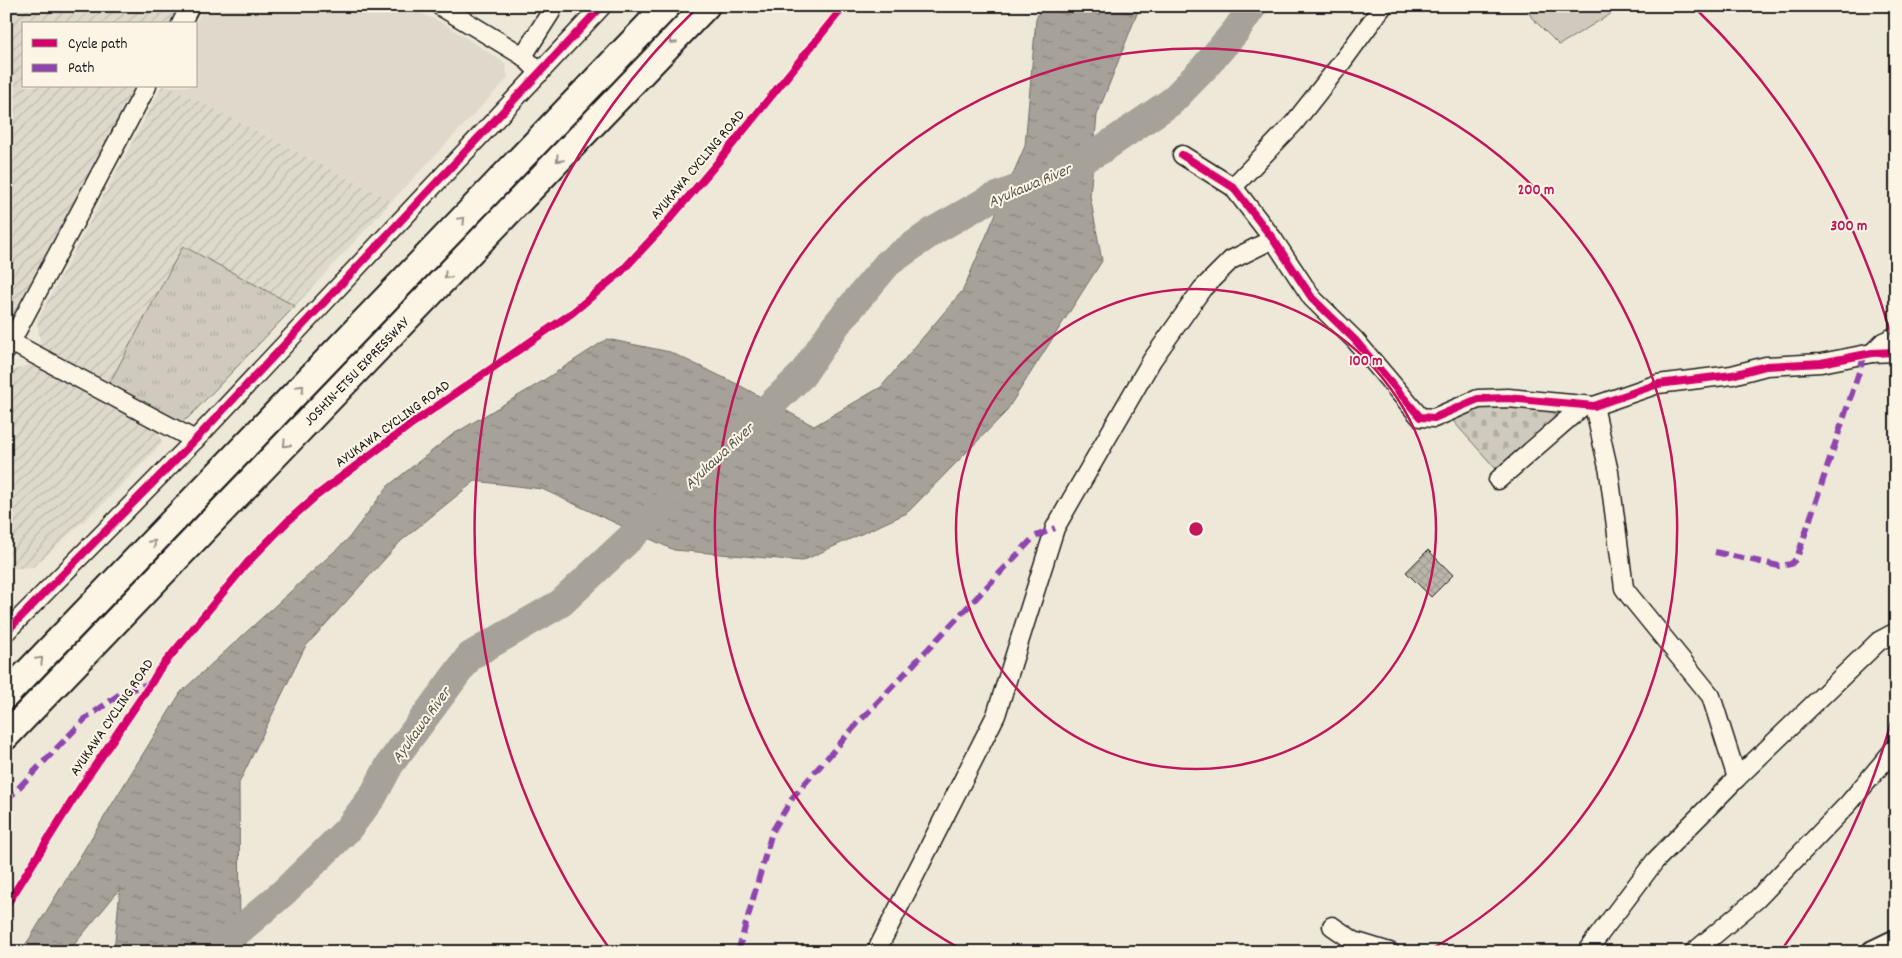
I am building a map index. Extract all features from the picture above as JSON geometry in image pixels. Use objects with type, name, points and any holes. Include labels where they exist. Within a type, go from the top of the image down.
[{"type":"highway","name":"JOSHIN-ETSU EXPRESSWAY","points":[[6,695],[668,6]]},
{"type":"highway","name":"JOSHIN-ETSU EXPRESSWAY","points":[[6,736],[706,6]]},
{"type":"main road","points":[[1873,952],[1896,941]]},
{"type":"street","points":[[181,22],[190,6]]},
{"type":"street","points":[[440,6],[523,56],[540,73]]},
{"type":"street","points":[[523,56],[551,12],[552,6]]},
{"type":"street","points":[[6,632],[195,440],[602,6]]},
{"type":"street","points":[[1233,187],[1294,123],[1383,6]]},
{"type":"street","points":[[146,88],[9,347],[195,440]]},
{"type":"street","points":[[1182,155],[1233,187],[1273,239],[1312,298],[1356,340],[1420,417],[1434,418],[1478,399],[1508,398],[1589,406]]},
{"type":"street","points":[[876,952],[996,716],[1055,528],[1152,360],[1202,289],[1231,260],[1273,239]]},
{"type":"street","points":[[1872,352],[1883,342],[1896,336]]},
{"type":"street","points":[[1498,480],[1589,406],[1658,384],[1732,375],[1766,366],[1821,363],[1872,352],[1896,352]]},
{"type":"street","points":[[1589,406],[1609,472],[1624,588],[1712,696],[1736,778]]},
{"type":"street","points":[[1586,952],[1655,861],[1736,778],[1879,641],[1896,632]]},
{"type":"street","points":[[1694,952],[1757,899],[1849,803],[1896,747]]},
{"type":"street","points":[[1332,926],[1354,941],[1390,952]]},
{"type":"shaded area","points":[[11,6],[179,6],[171,22],[22,22],[22,88],[135,88],[6,328],[6,16]]},
{"type":"shaded area","points":[[205,6],[405,6],[443,23],[505,63],[508,78],[392,201],[174,88],[198,88],[198,22],[196,22]]},
{"type":"shaded area","points":[[161,88],[174,88],[392,201],[295,306],[183,247],[109,384],[41,348],[37,321]]},
{"type":"shaded area","points":[[34,363],[158,429],[162,443],[107,500],[33,567],[6,569],[6,379],[10,372]]},
{"type":"green space","points":[[1525,6],[1624,6],[1559,45],[1532,18]]},
{"type":"green space","points":[[183,246],[295,306],[188,418],[181,422],[109,384]]},
{"type":"green space","points":[[1484,404],[1567,408],[1497,470],[1452,420],[1466,411]]},
{"type":"water","points":[[1042,6],[1140,6],[1097,115],[1090,196],[1102,261],[1005,413],[907,513],[802,561],[674,550],[542,489],[475,481],[401,541],[305,647],[239,783],[240,952],[114,952],[120,889],[68,952],[20,952],[181,692],[348,539],[388,486],[452,435],[538,384],[607,339],[670,352],[737,384],[814,426],[881,387],[963,290],[1025,146],[1036,19]]},
{"type":"building","points":[[1428,550],[1453,575],[1431,597],[1406,572]]},
{"type":"waterway","name":"Ayukawa River","points":[[744,431],[802,375],[836,325],[888,263],[935,230],[988,200],[1054,175],[1101,150],[1171,102],[1235,32],[1253,6]]},
{"type":"waterway","name":"Ayukawa River","points":[[219,952],[229,939],[284,892],[347,830],[373,796],[390,764],[470,656],[561,603],[664,506]]},
{"type":"marked path","points":[[1715,552],[1779,566],[1791,564],[1797,558],[1865,354]]},
{"type":"marked path","points":[[738,952],[772,832],[793,797],[857,724],[1034,537],[1055,528]]},
{"type":"marked path","points":[[6,801],[85,719],[120,694],[150,683]]},
{"type":"cycle path","points":[[6,632],[195,440],[602,6]]},
{"type":"cycle path","name":"AYUKAWA CYCLING ROAD","points":[[6,906],[84,782],[159,670],[248,562],[288,521],[316,496],[410,425],[572,313],[621,272],[662,228],[718,162],[844,6]]},
{"type":"cycle path","points":[[1182,155],[1233,187],[1273,239],[1312,298],[1355,340],[1420,417],[1434,418],[1478,399],[1508,398],[1594,406],[1658,384],[1732,375],[1766,366],[1821,363],[1872,353],[1896,352]]}]
